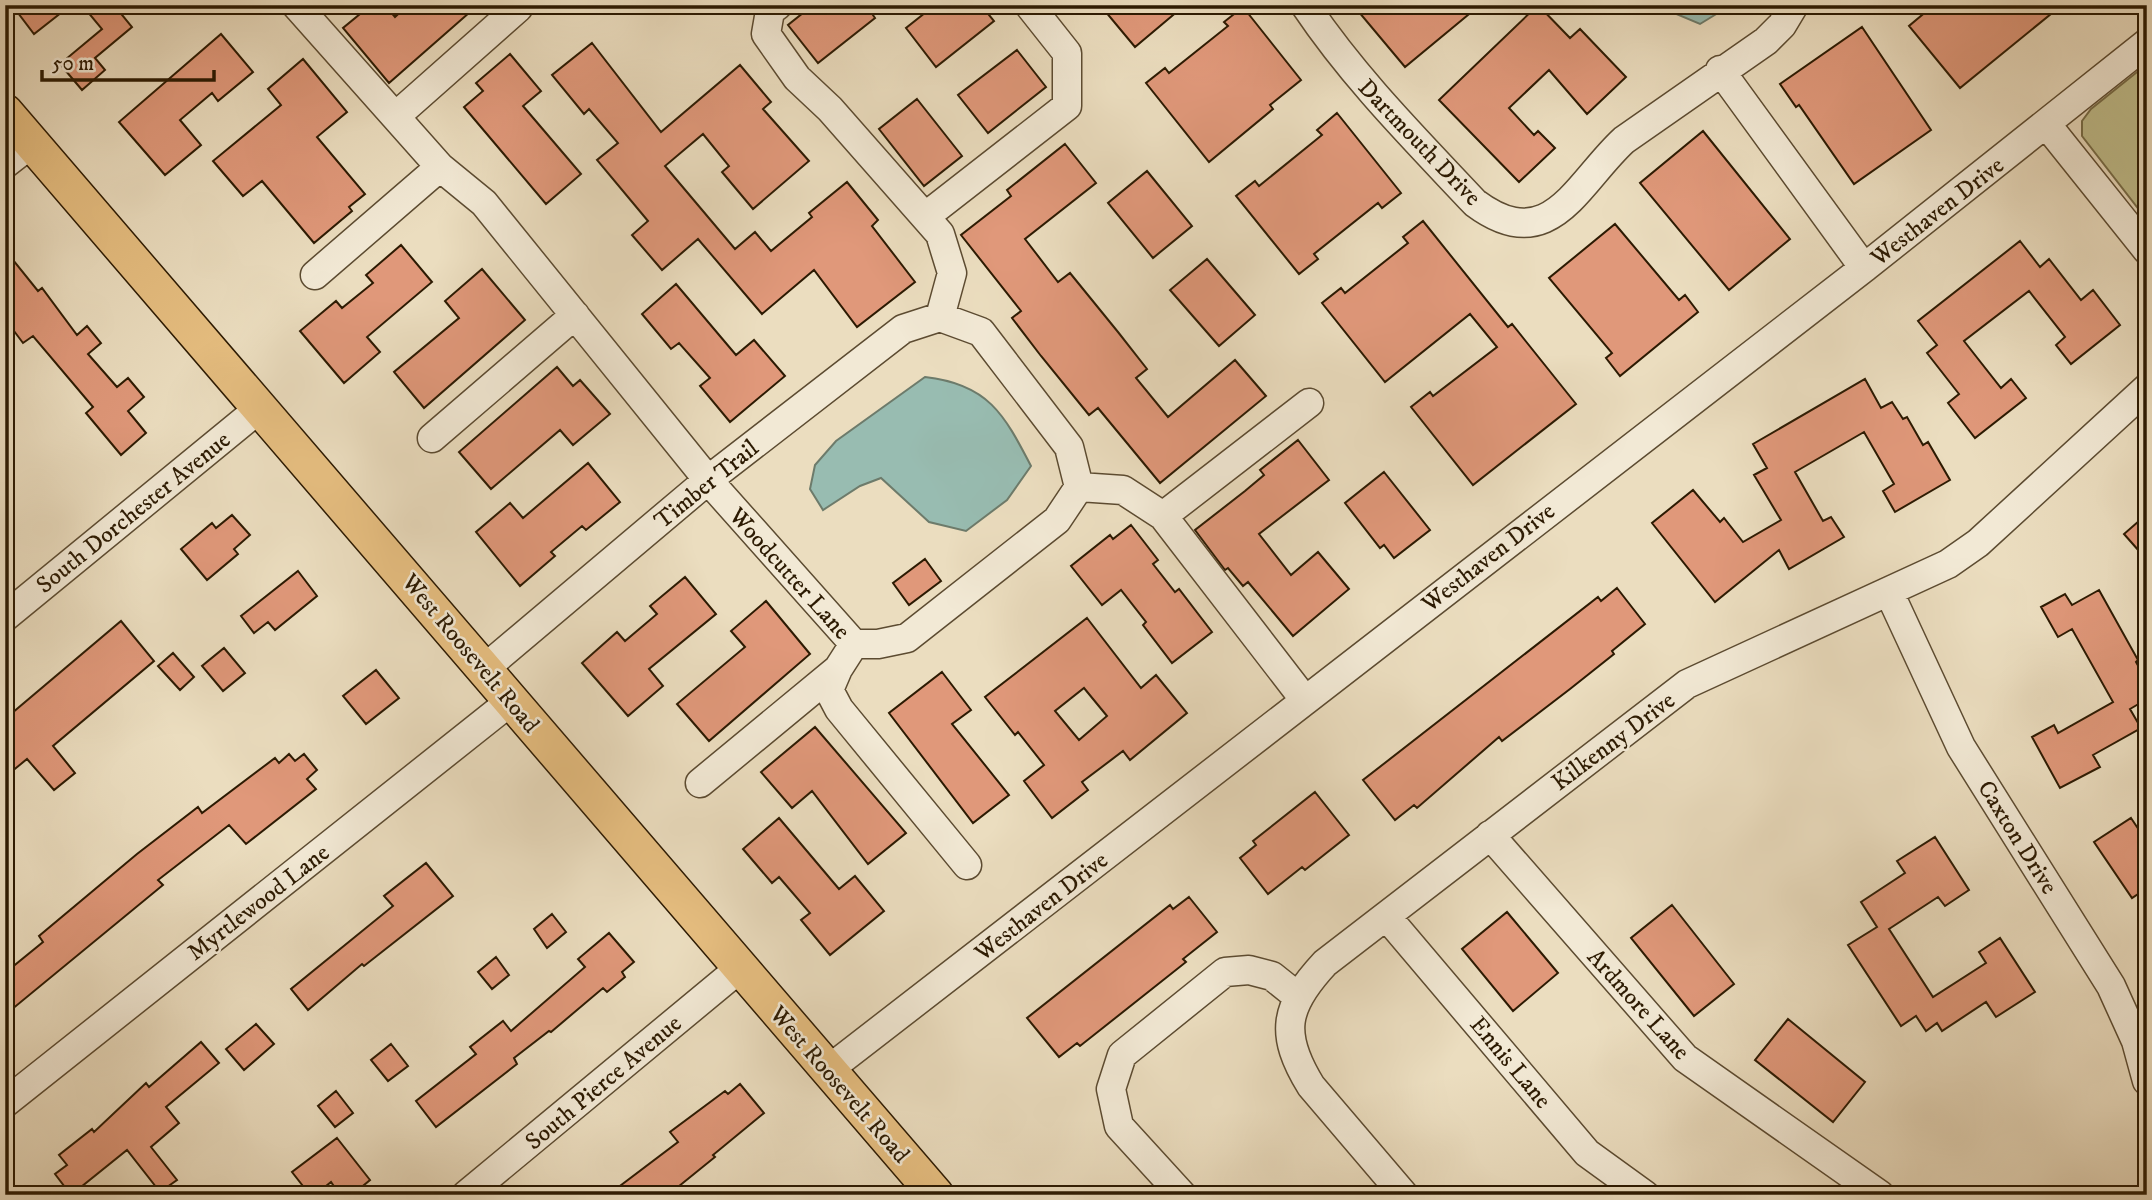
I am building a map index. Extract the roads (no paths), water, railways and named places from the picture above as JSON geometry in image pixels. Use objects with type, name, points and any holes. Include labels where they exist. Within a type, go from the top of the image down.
[{"type":"main road","name":"West Roosevelt Road","points":[[5,112],[934,1194]]},
{"type":"street","name":"Woodcutter Lane","points":[[296,5],[440,167],[484,203],[708,480],[854,644],[838,669],[829,690],[839,709],[967,864]]},
{"type":"street","points":[[778,5],[770,12],[766,34],[797,78],[830,109],[940,234],[952,273],[940,317],[981,332],[1069,447],[1079,487],[1057,520],[907,638],[878,644],[854,644]]},
{"type":"street","points":[[926,216],[1067,106],[1067,53],[1029,5]]},
{"type":"street","name":"Dartmouth Drive","points":[[1305,5],[1326,37],[1375,97],[1475,203],[1494,217],[1515,223],[1557,212],[1575,198],[1609,154],[1624,140],[1720,70],[1766,41],[1782,26],[1794,5]]},
{"type":"street","points":[[396,116],[518,8]]},
{"type":"street","name":"Westhaven Drive","points":[[828,1070],[1864,268],[2147,43]]},
{"type":"street","points":[[1720,70],[1864,268]]},
{"type":"street","points":[[2047,125],[2147,250]]},
{"type":"street","points":[[5,164],[32,143]]},
{"type":"street","points":[[315,275],[440,167]]},
{"type":"street","points":[[432,438],[575,315]]},
{"type":"street","name":"Timber Trail","points":[[484,669],[708,480],[903,329],[940,317]]},
{"type":"street","name":"Kilkenny Drive","points":[[1404,1195],[1311,1087],[1301,1070],[1288,1031],[1297,996],[1325,963],[1687,684],[1948,564],[1978,543],[2147,388]]},
{"type":"street","points":[[1163,516],[1309,403]]},
{"type":"street","name":"South Dorchester Avenue","points":[[5,617],[261,407]]},
{"type":"street","points":[[1079,487],[1123,490],[1163,516],[1304,699]]},
{"type":"street","name":"Caxton Drive","points":[[1889,592],[1961,747],[2111,986],[2136,1041],[2147,1081]]},
{"type":"street","name":"Woodcutter Lane","points":[[700,783],[838,669]]},
{"type":"street","name":"Myrtlewood Lane","points":[[5,1103],[512,701]]},
{"type":"street","name":"Ardmore Lane","points":[[1490,835],[1685,1058],[1880,1195]]},
{"type":"street","name":"Ennis Lane","points":[[1387,917],[1587,1153],[1645,1195]]},
{"type":"street","name":"South Pierce Avenue","points":[[466,1195],[740,968]]},
{"type":"street","points":[[1182,1195],[1119,1126],[1111,1089],[1122,1055],[1226,972],[1249,970],[1272,976],[1297,996]]},
{"type":"water","points":[[1655,5],[1731,5],[1700,24]]},
{"type":"water","points":[[925,377],[947,381],[979,395],[992,405],[1012,431],[1031,466],[1007,500],[966,531],[929,522],[881,478],[860,486],[823,510],[810,489],[815,465],[836,441]]}]
